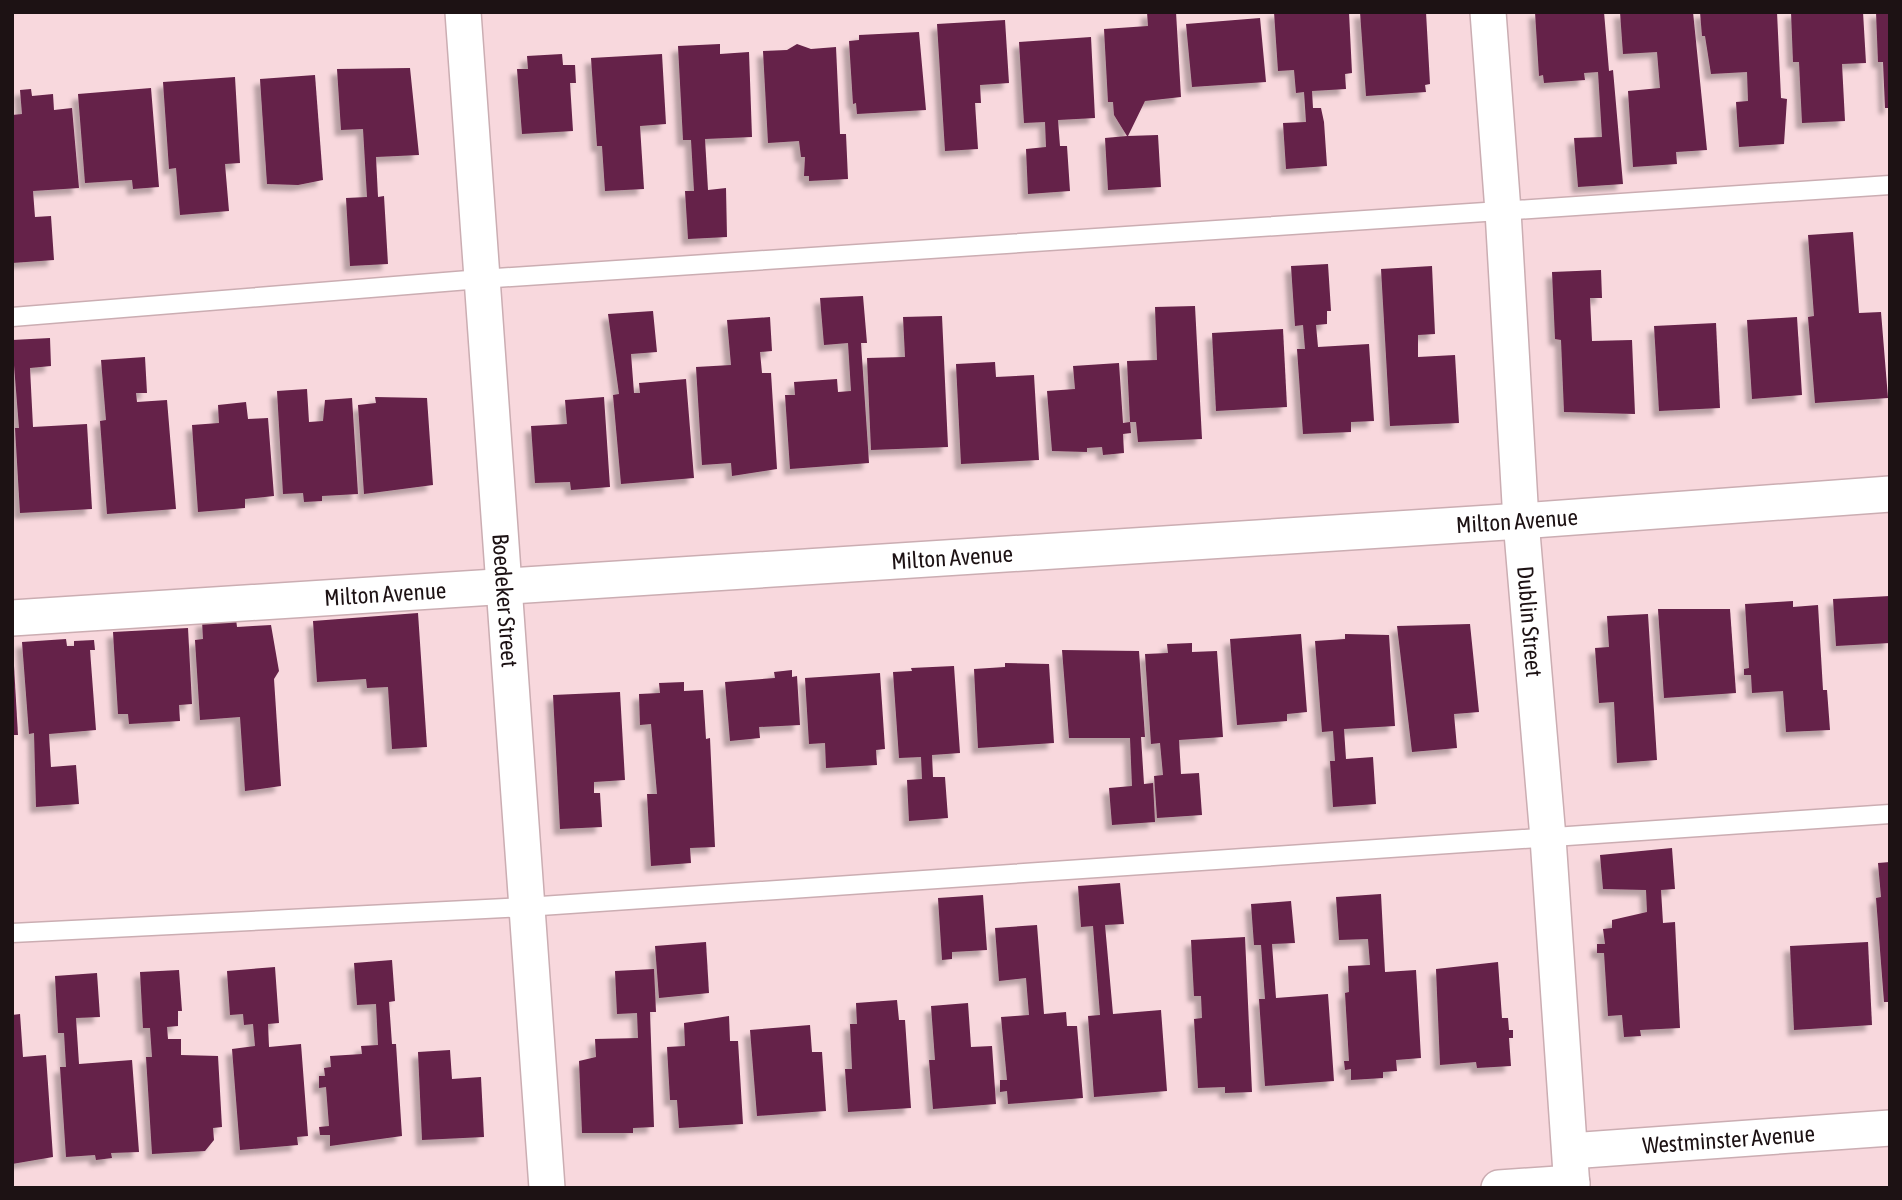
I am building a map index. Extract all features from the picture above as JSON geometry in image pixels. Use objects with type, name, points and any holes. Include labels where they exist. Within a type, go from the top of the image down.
[{"type":"street","name":"Boedeker Street","points":[[463,12],[547,1188]]},
{"type":"street","name":"Dublin Street","points":[[1488,12],[1521,521],[1548,838],[1571,1174]]},
{"type":"street","name":"Milton Avenue","points":[[12,618],[1521,521],[1890,494]]},
{"type":"street","name":"Westminster Avenue","points":[[1499,1188],[1571,1174],[1890,1128]]},
{"type":"lane","points":[[12,317],[481,279],[1890,185]]},
{"type":"lane","points":[[12,933],[526,907],[1890,814]]},
{"type":"building","points":[[1147,12],[1176,12],[1181,97],[1145,101],[1128,136],[1158,135],[1161,187],[1108,190],[1105,138],[1127,136],[1114,115],[1113,102],[1108,102],[1104,29],[1148,26]]},
{"type":"building","points":[[1274,12],[1349,12],[1352,73],[1345,74],[1346,89],[1312,91],[1313,108],[1321,108],[1324,122],[1327,166],[1286,169],[1283,123],[1306,122],[1304,92],[1296,93],[1294,70],[1278,71]]},
{"type":"building","points":[[1360,12],[1426,12],[1430,84],[1425,85],[1426,92],[1366,96]]},
{"type":"building","points":[[1535,12],[1604,12],[1609,71],[1613,70],[1623,184],[1578,187],[1574,138],[1602,137],[1598,72],[1584,73],[1585,80],[1544,83],[1543,75],[1539,76]]},
{"type":"building","points":[[1620,12],[1693,12],[1707,150],[1676,152],[1677,164],[1633,167],[1628,91],[1660,88],[1657,52],[1623,54]]},
{"type":"building","points":[[1700,12],[1777,12],[1781,98],[1787,99],[1784,144],[1739,147],[1736,102],[1748,101],[1747,72],[1711,74],[1705,36],[1702,36]]},
{"type":"building","points":[[1791,12],[1863,12],[1866,63],[1842,64],[1845,121],[1802,123],[1799,62],[1793,62]]},
{"type":"building","points":[[1876,12],[1890,12],[1890,108],[1885,108],[1883,62],[1878,62]]},
{"type":"building","points":[[1260,18],[1266,82],[1192,87],[1186,24]]},
{"type":"building","points":[[1005,20],[1009,83],[980,85],[981,103],[975,103],[978,149],[945,151],[937,24]]},
{"type":"building","points":[[919,32],[926,110],[857,114],[856,103],[853,104],[849,41],[859,40],[859,35]]},
{"type":"building","points":[[1091,37],[1095,118],[1058,120],[1060,146],[1067,146],[1070,191],[1028,194],[1026,149],[1046,147],[1045,122],[1024,123],[1019,42]]},
{"type":"building","points":[[720,44],[720,54],[749,52],[752,137],[705,139],[708,190],[726,188],[727,237],[688,239],[685,191],[694,191],[691,140],[683,140],[678,46]]},
{"type":"building","points":[[797,44],[811,49],[836,47],[840,134],[846,134],[848,179],[809,181],[809,176],[804,176],[805,157],[801,157],[799,141],[768,143],[763,51],[787,50]]},
{"type":"building","points":[[562,54],[563,65],[575,65],[576,83],[570,83],[573,131],[522,134],[517,69],[528,69],[527,56]]},
{"type":"building","points":[[662,54],[666,124],[640,126],[644,189],[605,191],[602,146],[597,146],[591,58]]},
{"type":"building","points":[[410,68],[419,155],[376,157],[378,197],[384,196],[388,264],[350,266],[346,198],[367,197],[363,129],[341,130],[337,69]]},
{"type":"building","points":[[315,75],[323,180],[298,185],[267,184],[260,79]]},
{"type":"building","points":[[235,77],[240,163],[225,164],[229,211],[180,215],[176,168],[169,169],[163,82]]},
{"type":"building","points":[[151,88],[159,187],[133,189],[132,180],[85,183],[78,94]]},
{"type":"building","points":[[31,89],[32,96],[53,94],[54,110],[72,108],[79,188],[33,191],[35,217],[51,216],[54,260],[12,263],[12,115],[22,114],[20,90]]},
{"type":"building","points":[[1853,232],[1859,313],[1881,312],[1888,398],[1815,403],[1808,317],[1814,316],[1808,235]]},
{"type":"building","points":[[1328,264],[1331,311],[1327,311],[1327,324],[1316,325],[1318,347],[1369,344],[1374,421],[1351,422],[1351,432],[1303,434],[1297,349],[1305,349],[1303,325],[1295,326],[1291,266]]},
{"type":"building","points":[[1432,266],[1435,334],[1418,335],[1418,357],[1455,355],[1459,423],[1390,426],[1381,269]]},
{"type":"building","points":[[1601,270],[1602,298],[1590,298],[1592,341],[1632,340],[1635,414],[1564,412],[1561,340],[1555,339],[1552,272]]},
{"type":"building","points":[[863,296],[867,343],[861,343],[869,463],[790,469],[785,395],[795,395],[794,382],[837,379],[838,392],[851,391],[848,343],[824,345],[820,298]]},
{"type":"building","points":[[1195,306],[1202,439],[1138,442],[1136,422],[1130,422],[1127,361],[1157,360],[1155,307]]},
{"type":"building","points":[[653,311],[657,352],[631,354],[634,393],[640,393],[639,383],[686,379],[694,478],[621,484],[613,395],[619,394],[608,314]]},
{"type":"building","points":[[942,316],[948,447],[871,450],[867,358],[905,357],[903,317]]},
{"type":"building","points":[[770,317],[772,351],[760,352],[762,373],[771,373],[777,469],[732,476],[731,463],[702,465],[696,367],[731,365],[727,320]]},
{"type":"building","points":[[1797,317],[1802,395],[1752,399],[1747,320]]},
{"type":"building","points":[[1716,323],[1720,408],[1659,411],[1654,326]]},
{"type":"building","points":[[1283,329],[1287,407],[1216,411],[1212,333]]},
{"type":"building","points":[[50,338],[51,366],[30,368],[33,427],[87,424],[92,509],[20,513],[15,428],[19,428],[12,340]]},
{"type":"building","points":[[145,357],[147,393],[136,393],[137,402],[167,400],[176,509],[107,514],[100,421],[106,420],[101,360]]},
{"type":"building","points":[[995,362],[996,377],[1034,375],[1039,460],[961,464],[956,364]]},
{"type":"building","points":[[1119,363],[1123,423],[1130,422],[1131,433],[1123,434],[1124,453],[1103,455],[1102,447],[1087,448],[1087,452],[1052,451],[1047,391],[1075,389],[1073,366]]},
{"type":"building","points":[[307,389],[309,422],[323,421],[325,400],[352,398],[358,494],[322,496],[322,501],[304,502],[303,493],[283,494],[277,391]]},
{"type":"building","points":[[375,397],[427,398],[433,485],[364,494],[358,405],[376,403]]},
{"type":"building","points":[[604,397],[610,487],[571,490],[570,482],[535,483],[531,426],[567,424],[565,400]]},
{"type":"building","points":[[246,402],[248,419],[268,418],[274,496],[245,499],[245,508],[198,512],[192,425],[219,423],[218,405]]},
{"type":"building","points":[[1890,596],[1890,643],[1836,646],[1833,599]]},
{"type":"building","points":[[1793,601],[1793,607],[1818,605],[1823,690],[1827,690],[1830,730],[1786,732],[1783,691],[1752,693],[1751,675],[1744,675],[1744,669],[1749,668],[1745,604]]},
{"type":"building","points":[[1658,609],[1730,609],[1736,693],[1664,698]]},
{"type":"building","points":[[418,613],[427,747],[392,749],[388,687],[367,688],[366,679],[317,682],[313,621]]},
{"type":"building","points":[[1648,614],[1657,760],[1617,763],[1614,702],[1599,703],[1595,648],[1609,647],[1607,616]]},
{"type":"building","points":[[236,619],[237,627],[271,625],[279,671],[274,679],[281,786],[245,791],[240,717],[200,720],[195,640],[203,639],[202,621]]},
{"type":"building","points":[[1470,624],[1479,712],[1454,714],[1457,748],[1412,752],[1397,626]]},
{"type":"building","points":[[188,628],[192,704],[179,705],[180,721],[129,724],[128,714],[118,714],[113,632]]},
{"type":"building","points":[[1301,634],[1307,712],[1287,714],[1287,721],[1237,725],[1230,639]]},
{"type":"building","points":[[1345,634],[1389,635],[1395,726],[1344,729],[1346,759],[1373,757],[1376,804],[1333,807],[1330,761],[1335,761],[1333,731],[1322,732],[1315,641],[1345,639]]},
{"type":"building","points":[[66,639],[67,646],[74,646],[74,641],[94,640],[95,650],[90,650],[96,730],[49,734],[51,767],[76,765],[79,804],[36,807],[34,733],[29,734],[22,642]]},
{"type":"building","points":[[1192,643],[1192,652],[1217,651],[1223,737],[1179,740],[1181,774],[1199,773],[1202,815],[1157,818],[1154,776],[1163,775],[1160,743],[1151,744],[1145,654],[1168,653],[1167,644]]},
{"type":"building","points":[[1062,650],[1139,651],[1145,737],[1141,737],[1144,784],[1153,783],[1155,822],[1112,825],[1109,788],[1132,786],[1130,738],[1069,738]]},
{"type":"building","points":[[1005,663],[1049,664],[1054,743],[978,748],[974,669],[1005,667]]},
{"type":"building","points":[[14,666],[18,735],[12,735]]},
{"type":"building","points":[[954,666],[960,753],[932,755],[933,777],[945,777],[948,818],[909,821],[907,780],[922,779],[921,757],[899,758],[893,672],[912,671],[911,668]]},
{"type":"building","points":[[792,670],[792,677],[797,676],[800,725],[759,727],[760,738],[730,741],[725,682],[775,678],[774,672]]},
{"type":"building","points":[[880,673],[885,749],[876,750],[877,765],[826,768],[825,743],[809,744],[805,678]]},
{"type":"building","points":[[684,682],[684,691],[703,690],[706,739],[710,738],[715,847],[690,848],[691,863],[651,866],[647,794],[657,794],[651,724],[640,725],[639,694],[660,693],[659,683]]},
{"type":"building","points":[[620,692],[625,780],[594,782],[594,793],[600,793],[602,827],[560,829],[553,695]]},
{"type":"building","points":[[1672,848],[1675,889],[1661,890],[1663,923],[1675,922],[1680,1028],[1640,1030],[1641,1036],[1624,1037],[1622,1015],[1608,1016],[1604,953],[1597,953],[1597,944],[1605,944],[1603,929],[1612,928],[1612,920],[1647,912],[1646,890],[1603,889],[1600,855]]},
{"type":"building","points":[[1890,862],[1890,1002],[1884,1002],[1876,898],[1881,897],[1878,863]]},
{"type":"building","points":[[1120,883],[1124,924],[1105,925],[1113,1014],[1161,1010],[1167,1091],[1094,1097],[1088,1016],[1100,1015],[1093,926],[1081,927],[1078,886]]},
{"type":"building","points":[[1381,894],[1385,972],[1416,970],[1421,1058],[1396,1060],[1397,1071],[1383,1072],[1383,1078],[1351,1080],[1351,1069],[1345,1070],[1344,1061],[1349,1061],[1345,993],[1349,992],[1348,966],[1370,965],[1368,939],[1339,940],[1336,897]]},
{"type":"building","points":[[983,895],[987,950],[952,952],[952,959],[942,960],[938,898]]},
{"type":"building","points":[[1291,901],[1295,943],[1272,944],[1276,998],[1328,994],[1334,1081],[1265,1086],[1259,999],[1265,999],[1261,945],[1254,945],[1251,904]]},
{"type":"building","points":[[1037,925],[1044,1014],[1066,1012],[1067,1026],[1077,1026],[1083,1098],[1008,1104],[1007,1091],[1000,1092],[1000,1080],[1007,1080],[1001,1017],[1029,1015],[1026,978],[999,981],[995,928]]},
{"type":"building","points":[[1245,937],[1252,1092],[1225,1093],[1225,1087],[1198,1088],[1194,1019],[1202,1018],[1201,996],[1194,996],[1191,940]]},
{"type":"building","points":[[706,942],[709,993],[659,998],[655,946]]},
{"type":"building","points":[[1868,942],[1872,1025],[1794,1030],[1790,946]]},
{"type":"building","points":[[392,960],[395,1001],[389,1002],[392,1044],[396,1044],[402,1136],[330,1146],[330,1135],[320,1135],[319,1127],[329,1126],[326,1087],[319,1088],[319,1076],[325,1076],[324,1068],[331,1067],[330,1056],[362,1054],[361,1046],[378,1045],[376,1004],[357,1005],[354,963]]},
{"type":"building","points":[[1498,962],[1502,1018],[1508,1018],[1509,1030],[1513,1030],[1513,1038],[1509,1038],[1511,1066],[1477,1068],[1476,1062],[1440,1065],[1436,969]]},
{"type":"building","points":[[275,967],[279,1023],[268,1024],[269,1047],[301,1044],[308,1136],[297,1137],[298,1145],[240,1150],[232,1049],[255,1046],[253,1024],[244,1025],[243,1014],[230,1015],[227,971]]},
{"type":"building","points":[[654,969],[656,1012],[650,1012],[654,1127],[633,1128],[633,1133],[582,1133],[579,1061],[596,1057],[595,1039],[638,1038],[637,1013],[617,1014],[615,971]]},
{"type":"building","points":[[179,970],[182,1011],[178,1011],[178,1026],[167,1027],[168,1039],[181,1039],[181,1055],[218,1056],[222,1127],[213,1128],[214,1140],[205,1151],[152,1154],[146,1057],[152,1057],[150,1028],[143,1028],[140,972]]},
{"type":"building","points":[[97,973],[100,1017],[76,1018],[79,1064],[132,1060],[139,1152],[111,1153],[112,1158],[96,1160],[95,1155],[66,1157],[60,1067],[66,1067],[64,1033],[58,1033],[55,976]]},
{"type":"building","points":[[897,1000],[899,1020],[905,1020],[911,1108],[848,1112],[845,1069],[852,1069],[850,1024],[857,1024],[856,1003]]},
{"type":"building","points":[[968,1003],[971,1047],[992,1046],[996,1104],[933,1109],[929,1060],[935,1060],[931,1006]]},
{"type":"building","points":[[20,1014],[23,1057],[46,1055],[53,1157],[12,1164],[12,1015]]},
{"type":"building","points":[[729,1016],[730,1041],[738,1041],[743,1124],[679,1128],[677,1100],[670,1100],[667,1047],[685,1046],[684,1023]]},
{"type":"building","points":[[810,1025],[812,1052],[822,1052],[826,1111],[757,1116],[750,1030]]},
{"type":"building","points":[[450,1050],[452,1079],[481,1077],[484,1137],[422,1140],[418,1052]]}]
